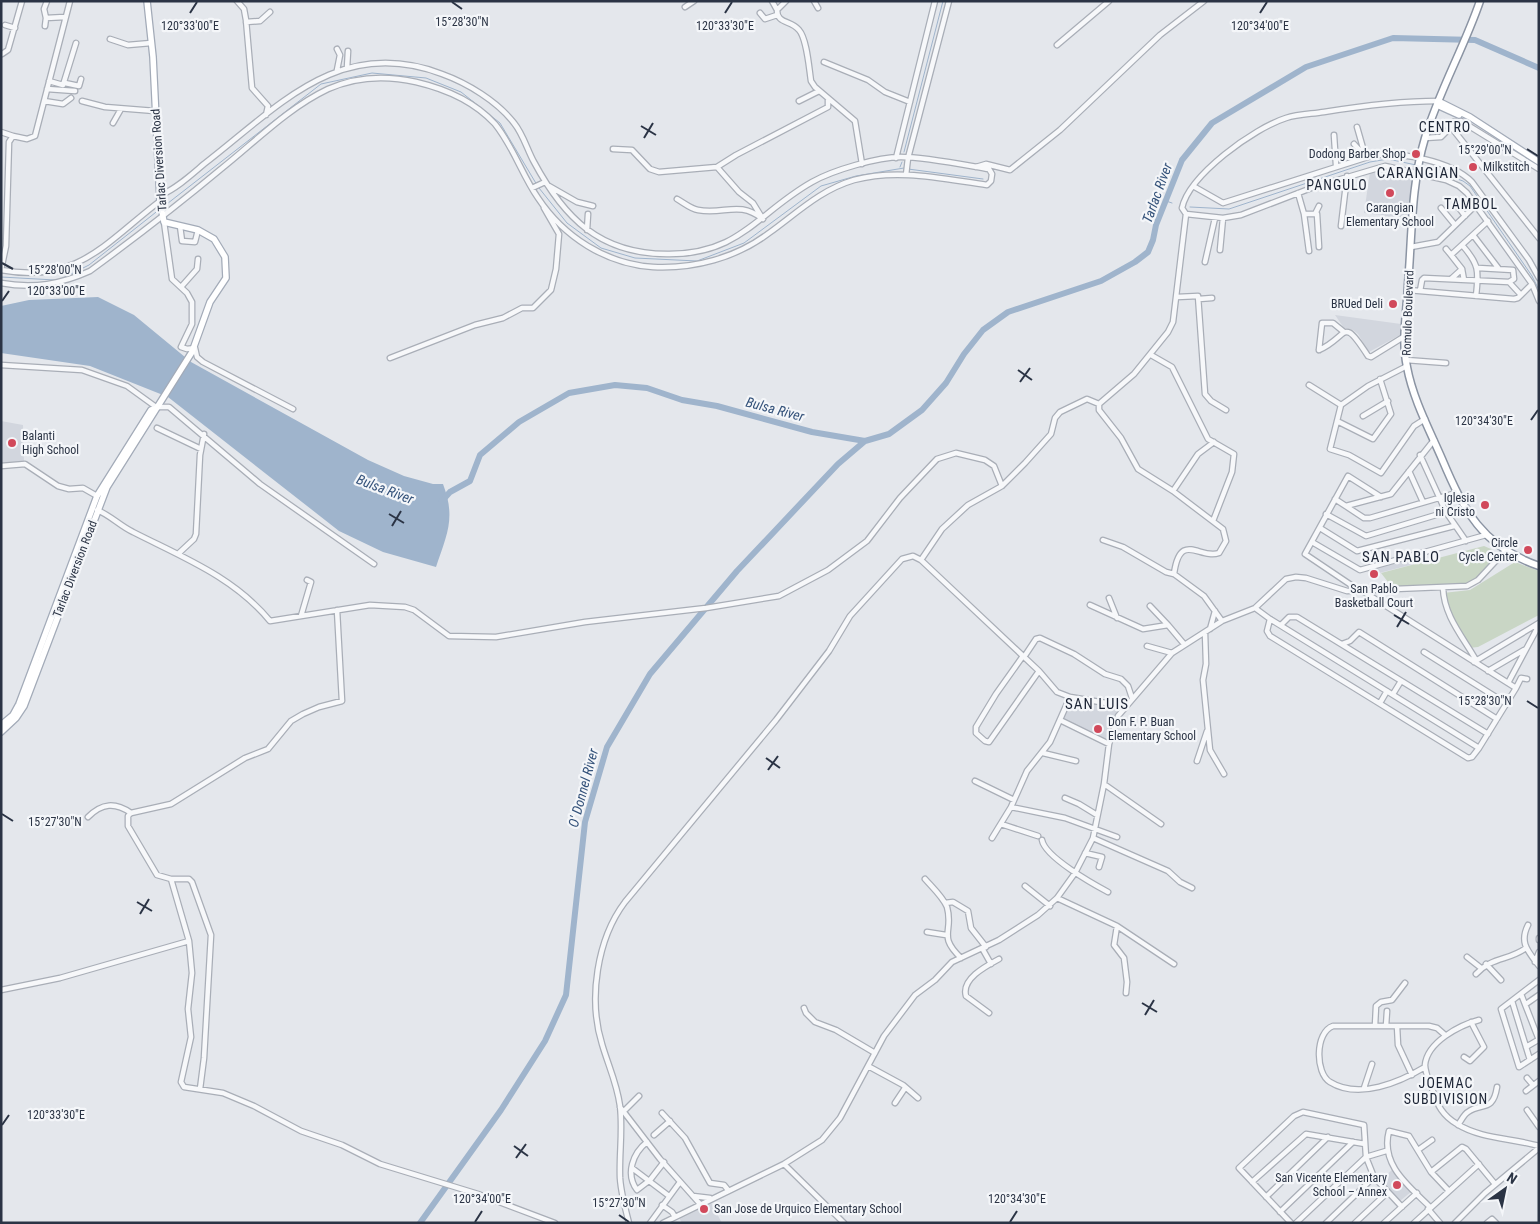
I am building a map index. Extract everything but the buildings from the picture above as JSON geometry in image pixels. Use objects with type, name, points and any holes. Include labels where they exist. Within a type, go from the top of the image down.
[{"type":"highway","name":"Romulo Boulevard","points":[[1479,4],[1438,101],[1420,158],[1411,246],[1405,336],[1406,363],[1425,419],[1456,493],[1474,523],[1505,551],[1539,566]]},
{"type":"main road","name":"Tarlac Diversion Road","points":[[1,732],[16,718],[24,706],[99,497],[194,350],[210,302],[224,284],[228,270],[225,257],[217,241],[198,230],[164,222],[161,205],[147,1]]},
{"type":"main road","points":[[1438,101],[1475,121],[1539,162]]},
{"type":"main road","name":"Tarlac Diversion Road","points":[[1,725],[13,714],[19,704],[95,509]]},
{"type":"street","points":[[2,54],[8,50],[22,1]]},
{"type":"street","points":[[45,26],[44,9],[47,1]]},
{"type":"street","points":[[1,132],[27,139],[34,138],[70,1]]},
{"type":"street","points":[[238,1],[244,9],[252,88],[268,106],[266,116]]},
{"type":"street","points":[[685,7],[694,1]]},
{"type":"street","points":[[772,1],[782,21],[798,28],[802,34],[811,81],[828,100],[849,115],[856,123],[862,164]]},
{"type":"street","points":[[760,13],[765,19],[777,13],[786,1]]},
{"type":"street","points":[[814,1],[818,8]]},
{"type":"street","points":[[896,158],[936,1]]},
{"type":"street","points":[[906,173],[907,159],[949,1]]},
{"type":"street","points":[[1057,45],[1109,1]]},
{"type":"street","points":[[976,167],[986,164],[1010,170],[1060,130],[1160,35],[1204,1]]},
{"type":"street","points":[[1472,1],[1479,4]]},
{"type":"street","points":[[246,22],[260,21],[270,12]]},
{"type":"street","points":[[46,18],[66,17]]},
{"type":"street","points":[[5,25],[15,28]]},
{"type":"street","points":[[110,39],[123,45],[151,43]]},
{"type":"street","points":[[65,83],[76,43]]},
{"type":"street","points":[[337,49],[340,55],[337,70]]},
{"type":"street","points":[[347,68],[348,51]]},
{"type":"street","points":[[824,62],[868,80],[886,92],[910,102]]},
{"type":"street","points":[[1,283],[44,286],[68,281],[90,271],[161,205],[266,116],[305,86],[337,70],[370,64],[413,65],[456,80],[486,98],[515,124],[544,183],[571,217],[605,240],[627,248],[651,253],[680,254],[725,243],[749,231],[812,182],[837,170],[862,164],[896,158],[976,167],[992,172],[989,184],[906,173],[873,176],[832,188],[814,198],[766,236],[748,247],[718,259],[683,266],[646,266],[605,256],[565,229],[544,206],[497,127],[472,105],[441,88],[398,78],[367,77],[344,82],[300,104],[161,205],[78,264],[56,272],[34,274],[1,270],[6,246],[3,218],[9,142],[13,136]]},
{"type":"street","points":[[49,81],[62,85],[65,83],[78,86],[82,79]]},
{"type":"street","points":[[47,89],[75,91]]},
{"type":"street","points":[[800,101],[819,91]]},
{"type":"street","points":[[44,101],[63,104],[71,98]]},
{"type":"street","points":[[613,149],[632,150],[650,169],[659,172],[717,167],[733,156],[826,108],[828,100]]},
{"type":"street","points":[[82,101],[121,109],[155,111]]},
{"type":"street","points":[[1099,404],[1134,374],[1173,322],[1186,214],[1182,208],[1184,197],[1212,164],[1270,124],[1287,117],[1335,110],[1438,101]]},
{"type":"street","points":[[112,123],[121,109]]},
{"type":"street","points":[[1425,138],[1441,138],[1455,120],[1468,125],[1539,169]]},
{"type":"street","points":[[1357,127],[1363,155]]},
{"type":"street","points":[[1451,127],[1539,238]]},
{"type":"street","points":[[1334,135],[1336,166]]},
{"type":"street","points":[[1354,144],[1363,155]]},
{"type":"street","points":[[1193,186],[1223,203],[1317,174],[1363,155],[1394,154],[1420,158],[1461,174],[1472,182],[1539,278]]},
{"type":"street","points":[[1186,214],[1215,218],[1241,215],[1347,176],[1385,166],[1417,173],[1459,186],[1488,220],[1532,284],[1539,301]]},
{"type":"street","points":[[717,167],[739,192],[753,203],[763,219]]},
{"type":"street","points":[[1341,226],[1347,176]]},
{"type":"street","points":[[533,188],[544,183]]},
{"type":"street","points":[[544,183],[577,202],[593,206]]},
{"type":"street","points":[[1298,193],[1304,214],[1309,251]]},
{"type":"street","points":[[677,199],[697,210],[749,210],[763,219]]},
{"type":"street","points":[[1456,204],[1465,216]]},
{"type":"street","points":[[1411,246],[1433,244],[1476,205]]},
{"type":"street","points":[[390,358],[475,325],[503,318],[522,308],[532,308],[550,292],[556,269],[559,234],[546,214],[544,206]]},
{"type":"street","points":[[1315,214],[1319,206]]},
{"type":"street","points":[[1441,208],[1455,225]]},
{"type":"street","points":[[588,214],[588,230]]},
{"type":"street","points":[[1304,214],[1315,214]]},
{"type":"street","points":[[1315,214],[1317,214],[1319,247]]},
{"type":"street","points":[[1205,262],[1215,218]]},
{"type":"street","points":[[1220,250],[1223,218]]},
{"type":"street","points":[[1451,255],[1488,220]]},
{"type":"street","points":[[164,222],[172,279],[181,287],[192,302],[192,324],[181,345],[187,349],[194,350],[197,357],[203,362],[293,409]]},
{"type":"street","points":[[180,226],[180,240],[185,242],[196,242],[198,230]]},
{"type":"street","points":[[1472,235],[1499,269]]},
{"type":"street","points":[[1462,245],[1476,261],[1478,268],[1476,296]]},
{"type":"street","points":[[1446,249],[1462,269],[1464,280]]},
{"type":"street","points":[[181,287],[197,269],[198,259]]},
{"type":"street","points":[[1420,291],[1424,278],[1509,282],[1514,279],[1515,272],[1478,268]]},
{"type":"street","points":[[1452,279],[1462,269]]},
{"type":"street","points":[[1509,282],[1521,295]]},
{"type":"street","points":[[1408,290],[1514,299],[1532,284]]},
{"type":"street","points":[[1198,290],[1205,394],[1211,401],[1226,410]]},
{"type":"street","points":[[1177,297],[1212,298]]},
{"type":"street","points":[[1344,332],[1319,349],[1322,323],[1333,323],[1344,332],[1354,334],[1370,357],[1405,336]]},
{"type":"street","points":[[1150,355],[1172,367],[1208,439],[1232,452],[1235,458],[1225,495],[1213,521]]},
{"type":"street","points":[[1425,419],[1414,426],[1381,472],[1350,455],[1330,449],[1342,405],[1406,363],[1446,363]]},
{"type":"street","points":[[1,365],[82,370],[127,386],[156,407],[166,406],[172,408],[274,494],[374,564]]},
{"type":"street","points":[[1337,421],[1373,439],[1391,414],[1380,379]]},
{"type":"street","points":[[1309,385],[1342,405]]},
{"type":"street","points":[[921,560],[942,529],[968,504],[1002,486],[1051,434],[1055,418],[1060,412],[1087,399],[1099,404]]},
{"type":"street","points":[[1363,416],[1388,401]]},
{"type":"street","points":[[1099,404],[1101,414],[1115,430],[1138,470],[1174,491],[1223,529],[1226,534],[1226,541],[1219,553],[1213,554],[1195,548],[1187,549],[1180,554],[1174,574]]},
{"type":"street","points":[[157,428],[201,450]]},
{"type":"street","points":[[179,553],[194,539],[196,534],[201,450],[204,434]]},
{"type":"street","points":[[1346,506],[1388,496],[1394,492],[1420,455],[1434,440]]},
{"type":"street","points":[[1174,491],[1198,454],[1214,442]]},
{"type":"street","points":[[95,509],[132,532],[179,553],[216,574],[258,606],[270,621],[370,605],[410,608],[446,635],[469,638],[515,634],[585,622],[706,608],[779,596],[828,570],[867,541],[900,498],[926,469],[936,459],[946,454],[956,453],[991,463],[997,471],[1002,486]]},
{"type":"street","points":[[1420,455],[1446,512],[1466,541]]},
{"type":"street","points":[[1,466],[25,464],[58,486],[69,489],[83,488],[99,497]]},
{"type":"street","points":[[1409,471],[1423,502]]},
{"type":"street","points":[[1381,497],[1348,476],[1326,514],[1306,556],[1516,688]]},
{"type":"street","points":[[1335,499],[1364,518],[1370,518],[1456,493]]},
{"type":"street","points":[[1326,514],[1366,536],[1446,512]]},
{"type":"street","points":[[1320,528],[1357,551],[1454,526]]},
{"type":"street","points":[[1312,542],[1360,570],[1486,535]]},
{"type":"street","points":[[1103,540],[1123,548],[1166,572],[1174,574],[1204,596],[1222,621]]},
{"type":"street","points":[[663,1223],[673,1220],[700,1204],[784,1164],[828,1135],[840,1118],[875,1052],[915,995],[935,980],[952,962],[1014,931],[1050,906],[1075,873],[1092,838],[1104,784],[1109,744],[1118,716],[1127,703],[1172,653],[1222,621],[1255,608],[1286,579],[1306,578],[1342,591],[1443,588],[1474,583],[1505,551]]},
{"type":"street","points":[[629,1223],[620,1178],[622,1137],[620,1107],[615,1079],[602,1044],[595,1009],[606,937],[615,916],[776,720],[830,651],[850,616],[902,559],[913,556],[921,560],[1039,670],[1057,692],[1070,697],[1106,703],[1127,703]]},
{"type":"street","points":[[301,616],[311,582],[307,580]]},
{"type":"street","points":[[1443,588],[1443,601],[1449,615],[1475,661]]},
{"type":"street","points":[[1109,598],[1118,618]]},
{"type":"street","points":[[1090,605],[1143,629],[1168,625]]},
{"type":"street","points":[[1150,606],[1184,644]]},
{"type":"street","points":[[1255,608],[1479,748]]},
{"type":"street","points":[[200,1089],[204,1058],[210,935],[192,882],[189,879],[171,879],[157,876],[128,826],[128,816],[131,813],[171,804],[245,758],[268,749],[291,721],[302,714],[342,701],[337,610]]},
{"type":"street","points":[[1210,629],[1215,611]]},
{"type":"street","points":[[1281,625],[1289,617],[1294,616],[1488,734]]},
{"type":"street","points":[[1270,619],[1267,631],[1270,636],[1468,758],[1472,757],[1479,748],[1521,678],[1527,679]]},
{"type":"street","points":[[1475,661],[1539,624]]},
{"type":"street","points":[[1508,683],[1539,624]]},
{"type":"street","points":[[1206,632],[1206,664],[1203,680],[1210,750],[1224,774]]},
{"type":"street","points":[[1342,644],[1350,641],[1359,632],[1497,719]]},
{"type":"street","points":[[1039,670],[989,742],[979,737],[976,728],[996,694],[1036,640],[1040,638],[1074,654],[1106,674],[1121,680],[1128,686],[1132,698]]},
{"type":"street","points":[[1147,646],[1172,653]]},
{"type":"street","points":[[1488,671],[1526,649]]},
{"type":"street","points":[[1424,652],[1507,704]]},
{"type":"street","points":[[1393,694],[1402,681]]},
{"type":"street","points":[[1380,703],[1387,691]]},
{"type":"street","points":[[992,838],[1011,806],[1027,771],[1043,754],[1070,697]]},
{"type":"street","points":[[1060,720],[1109,744]]},
{"type":"street","points":[[1197,761],[1208,730]]},
{"type":"street","points":[[1043,754],[1076,761]]},
{"type":"street","points":[[975,781],[1014,800]]},
{"type":"street","points":[[1104,784],[1161,824]]},
{"type":"street","points":[[1065,798],[1097,815]]},
{"type":"street","points":[[88,817],[97,808],[108,805],[121,806],[131,813]]},
{"type":"street","points":[[1011,806],[1065,818],[1116,837]]},
{"type":"street","points":[[1001,824],[1040,838],[1047,849],[1075,873],[1108,892]]},
{"type":"street","points":[[1092,838],[1168,871],[1180,882],[1192,888]]},
{"type":"street","points":[[1085,853],[1102,857],[1099,867]]},
{"type":"street","points":[[171,879],[189,941],[192,978],[188,1009],[191,1037],[181,1084],[184,1087],[223,1093],[301,1131],[342,1146],[386,1167],[478,1194],[554,1223]]},
{"type":"street","points":[[925,879],[945,903],[948,920],[946,935],[949,944],[961,958]]},
{"type":"street","points":[[1024,886],[1050,906]]},
{"type":"street","points":[[1057,898],[1117,926],[1174,964]]},
{"type":"street","points":[[945,903],[953,902],[966,908],[971,928],[984,947],[991,964]]},
{"type":"street","points":[[1528,925],[1523,935],[1526,948],[1537,964]]},
{"type":"street","points":[[1117,926],[1118,930],[1114,945],[1124,958],[1127,982],[1126,993]]},
{"type":"street","points":[[927,932],[946,935]]},
{"type":"street","points":[[1,990],[60,978],[189,941]]},
{"type":"street","points":[[1476,974],[1486,964],[1497,959],[1514,956],[1526,948]]},
{"type":"street","points":[[1537,964],[1539,952]]},
{"type":"street","points":[[1468,957],[1482,968]]},
{"type":"street","points":[[989,1013],[966,996],[965,990],[970,980],[998,959]]},
{"type":"street","points":[[1486,964],[1501,980]]},
{"type":"street","points":[[1539,980],[1501,1009],[1518,1065],[1522,1066],[1539,1054]]},
{"type":"street","points":[[1375,1026],[1376,1006],[1381,1002],[1392,1000],[1405,983]]},
{"type":"street","points":[[1521,994],[1539,1040],[1526,1047]]},
{"type":"street","points":[[1526,1004],[1539,995]]},
{"type":"street","points":[[1512,1001],[1530,1060]]},
{"type":"street","points":[[804,1008],[806,1013],[816,1022],[836,1030],[875,1052]]},
{"type":"street","points":[[1386,1026],[1387,1011]]},
{"type":"street","points":[[1479,1020],[1454,1028],[1445,1035],[1427,1058],[1425,1067],[1438,1106],[1446,1116],[1458,1125],[1482,1134],[1539,1147]]},
{"type":"street","points":[[1464,1057],[1470,1061],[1484,1047],[1471,1022]]},
{"type":"street","points":[[1425,1067],[1412,1075],[1382,1087],[1341,1086],[1327,1079],[1320,1064],[1324,1032],[1330,1026],[1429,1026],[1437,1028],[1445,1035]]},
{"type":"street","points":[[1397,1026],[1398,1045],[1412,1075]]},
{"type":"street","points":[[1364,1088],[1372,1064]]},
{"type":"street","points":[[868,1066],[906,1088],[918,1098]]},
{"type":"street","points":[[1527,1078],[1533,1086]]},
{"type":"street","points":[[1526,1091],[1539,1081]]},
{"type":"street","points":[[1458,1125],[1469,1110],[1488,1105],[1493,1099],[1497,1087]]},
{"type":"street","points":[[895,1103],[906,1088]]},
{"type":"street","points":[[624,1112],[639,1096]]},
{"type":"street","points":[[620,1107],[700,1204]]},
{"type":"street","points":[[1528,1110],[1539,1127]]},
{"type":"street","points":[[662,1112],[685,1138],[710,1183],[724,1184],[728,1190]]},
{"type":"street","points":[[1291,1223],[1239,1170],[1240,1165],[1298,1113],[1330,1116],[1362,1123],[1365,1128],[1366,1157],[1374,1177],[1402,1207]]},
{"type":"street","points":[[654,1135],[670,1121]]},
{"type":"street","points":[[1440,1223],[1395,1169],[1386,1151],[1388,1133],[1391,1130],[1409,1136],[1431,1172],[1449,1191]]},
{"type":"street","points":[[1252,1182],[1302,1136],[1311,1134],[1365,1144]]},
{"type":"street","points":[[1266,1197],[1328,1137]]},
{"type":"street","points":[[1418,1150],[1432,1140]]},
{"type":"street","points":[[647,1142],[635,1153],[632,1180],[637,1190],[650,1180],[664,1162]]},
{"type":"street","points":[[1280,1212],[1353,1142]]},
{"type":"street","points":[[1431,1172],[1462,1147],[1466,1149],[1496,1184]]},
{"type":"street","points":[[1455,1223],[1539,1147]]},
{"type":"street","points":[[1296,1223],[1366,1157],[1386,1151]]},
{"type":"street","points":[[784,1164],[844,1223]]},
{"type":"street","points":[[1414,1223],[1478,1164]]},
{"type":"street","points":[[632,1168],[669,1196]]},
{"type":"street","points":[[1326,1223],[1374,1177]]},
{"type":"street","points":[[650,1223],[680,1182]]},
{"type":"street","points":[[1355,1223],[1388,1192]]},
{"type":"street","points":[[1384,1223],[1416,1193]]},
{"type":"street","points":[[691,1194],[698,1198],[712,1199]]},
{"type":"street","points":[[662,1205],[672,1212],[673,1220]]},
{"type":"street","points":[[1487,1223],[1492,1219],[1496,1223]]},
{"type":"shaded area","name":"Carangian Elementary School","points":[[1385,168],[1415,173],[1409,219],[1364,213],[1370,172]]},
{"type":"shaded area","points":[[1335,315],[1401,324],[1400,335],[1369,352],[1358,334],[1353,330],[1344,328]]},
{"type":"shaded area","name":"Balanti High School","points":[[1,421],[23,425],[24,462],[1,463]]},
{"type":"shaded area","points":[[1424,553],[1426,561],[1379,573],[1376,567]]},
{"type":"shaded area","name":"Don F. P. Buan Elementary School","points":[[1071,698],[1119,706],[1106,739],[1063,718]]},
{"type":"shaded area","name":"San Vicente Elementary School – Annex","points":[[1393,1169],[1412,1191],[1400,1201],[1381,1180]]},
{"type":"shaded area","name":"San Jose de Urquico Elementary School","points":[[710,1201],[722,1223],[682,1223],[678,1216]]},
{"type":"green space","points":[[1484,546],[1491,549],[1496,558],[1476,581],[1392,587],[1381,573]]},
{"type":"green space","points":[[1515,562],[1539,571],[1539,615],[1478,647],[1469,648],[1443,600],[1443,593],[1470,590]]},
{"type":"water","points":[[98,297],[134,315],[191,362],[368,460],[404,476],[433,484],[443,484],[449,507],[449,526],[436,567],[383,552],[339,531],[168,397],[90,366],[1,353],[1,306],[29,300]]},
{"type":"waterway","points":[[904,152],[943,1]]},
{"type":"waterway","name":"O' Donnel River","points":[[420,1223],[501,1110],[545,1041],[566,995],[585,822],[607,747],[650,674],[737,571],[838,464],[865,441],[889,434],[922,410],[946,383],[964,354],[983,330],[1008,312],[1101,281],[1135,262],[1148,252],[1156,225],[1182,160],[1212,123],[1306,67],[1393,38],[1475,40],[1539,68]]},
{"type":"waterway","points":[[163,207],[321,84],[372,73],[426,78],[461,92],[500,123],[537,185]]},
{"type":"waterway","points":[[1190,207],[1229,209],[1370,162],[1388,159],[1416,165]]},
{"type":"waterway","points":[[900,167],[902,162]]},
{"type":"waterway","points":[[1423,167],[1463,181],[1470,186],[1532,276],[1539,290]]},
{"type":"waterway","points":[[539,188],[567,223],[601,248],[635,258],[697,261],[744,243],[821,186],[856,176],[904,168]]},
{"type":"waterway","points":[[908,169],[983,179]]},
{"type":"waterway","name":"Tarlac River","points":[[1166,201],[1172,203]]},
{"type":"waterway","points":[[59,280],[89,265],[160,209]]},
{"type":"waterway","points":[[1,277],[55,280]]},
{"type":"waterway","name":"Bulsa River","points":[[442,501],[450,492],[470,481],[480,455],[519,422],[569,393],[615,385],[647,388],[682,400],[717,406],[812,432],[865,441]]},
{"type":"place","name":"Dodong Barber Shop","points":[[1416,154]]},
{"type":"place","name":"Milkstitch","points":[[1473,167]]},
{"type":"place","name":"Carangian Elementary School","points":[[1390,193]]},
{"type":"place","name":"BRUed Deli","points":[[1393,304]]},
{"type":"place","name":"Balanti High School","points":[[12,443]]},
{"type":"place","name":"Iglesia ni Cristo","points":[[1485,505]]},
{"type":"place","name":"Circle Cycle Center","points":[[1528,550]]},
{"type":"place","name":"San Pablo Basketball Court","points":[[1374,574]]},
{"type":"place","name":"Don F. P. Buan Elementary School","points":[[1098,729]]},
{"type":"place","name":"San Vicente Elementary School – Annex","points":[[1397,1185]]},
{"type":"place","name":"San Jose de Urquico Elementary School","points":[[704,1209]]},
{"type":"district","name":"CENTRO","points":[[1445,127]]},
{"type":"district","name":"CARANGIAN","points":[[1418,173]]},
{"type":"district","name":"PANGULO","points":[[1337,185]]},
{"type":"district","name":"TAMBOL","points":[[1471,204]]},
{"type":"district","name":"SAN PABLO","points":[[1401,557]]},
{"type":"district","name":"SAN LUIS","points":[[1097,704]]},
{"type":"district","name":"JOEMAC SUBDIVISION","points":[[1446,1092]]}]
